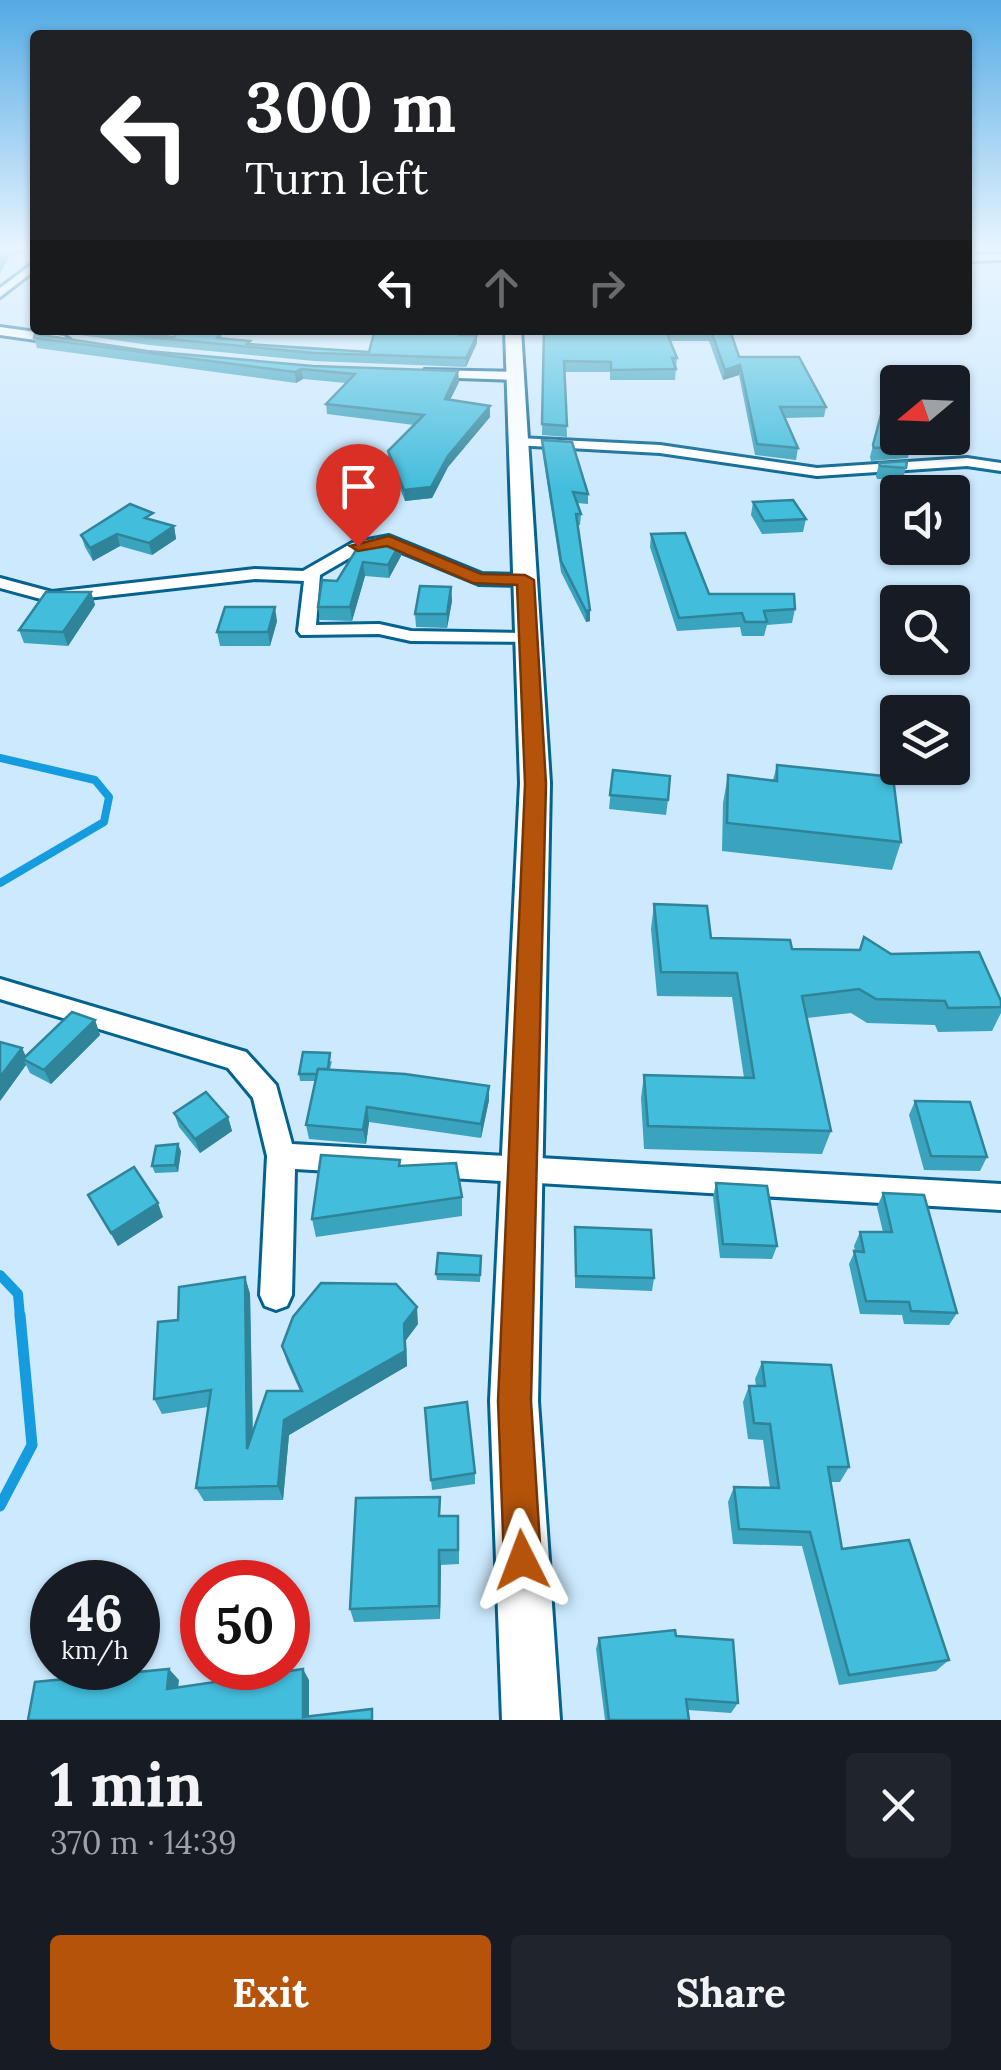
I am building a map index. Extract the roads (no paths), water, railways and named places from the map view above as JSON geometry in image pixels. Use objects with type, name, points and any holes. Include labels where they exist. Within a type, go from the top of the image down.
[{"type":"main road","points":[[513,335],[535,784],[514,1401],[531,1720]]},
{"type":"street","points":[[0,332],[73,342]]},
{"type":"street","points":[[406,372],[516,376]]},
{"type":"street","points":[[519,442],[660,449],[817,472],[967,462],[1001,467]]},
{"type":"street","points":[[306,576],[358,546],[389,541],[479,580],[525,580]]},
{"type":"street","points":[[0,583],[52,597],[255,574],[313,576],[307,631],[380,629],[412,636],[528,638]]},
{"type":"street","points":[[0,989],[237,1060],[266,1093],[281,1156],[276,1295]]},
{"type":"street","points":[[281,1156],[1001,1196]]},
{"type":"waterway","points":[[0,758],[95,780],[109,797],[104,822],[0,883]]},
{"type":"waterway","points":[[0,1275],[18,1294],[20,1317]]},
{"type":"waterway","points":[[0,1506],[32,1445],[20,1315]]}]
